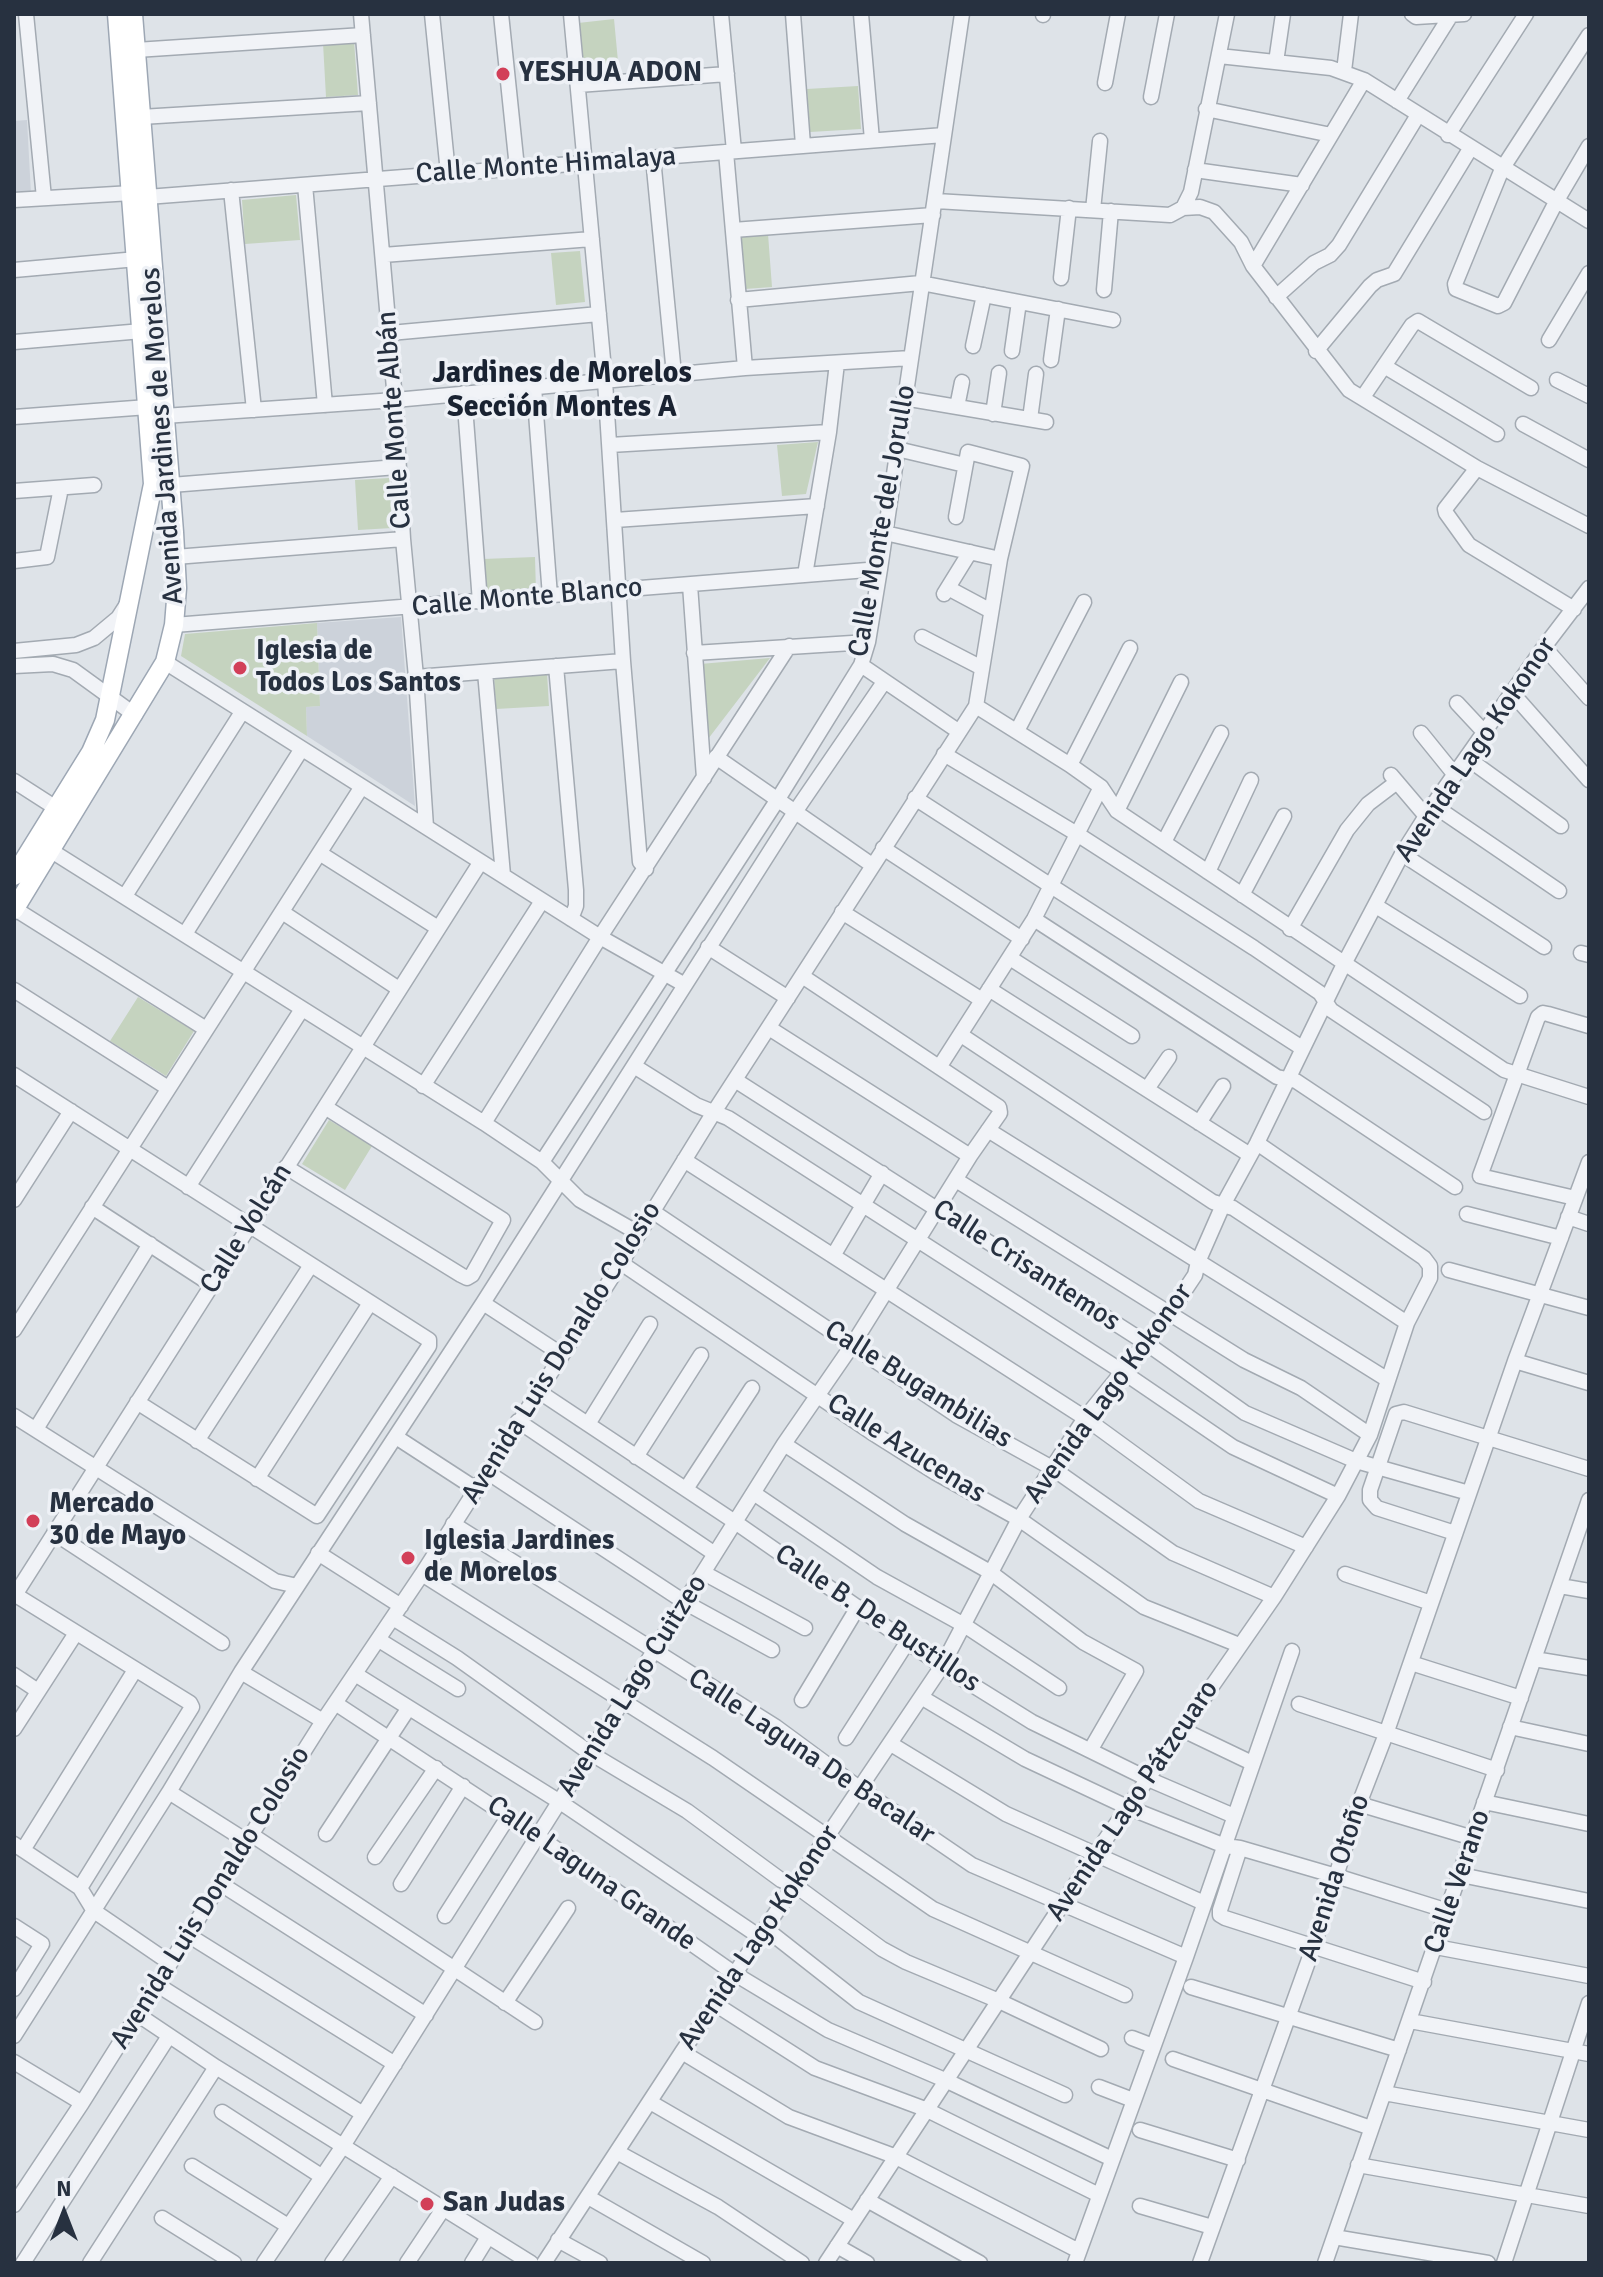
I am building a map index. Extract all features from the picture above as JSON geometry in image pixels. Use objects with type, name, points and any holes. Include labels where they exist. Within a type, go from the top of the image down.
[{"type":"main road","name":"Avenida Jardines de Morelos","points":[[14,876],[91,752],[105,720],[153,484],[156,411],[140,195],[117,14]]},
{"type":"main road","name":"Avenida Jardines de Morelos","points":[[133,14],[141,117],[137,157]]},
{"type":"main road","name":"Avenida Jardines de Morelos","points":[[14,909],[165,662],[174,625],[177,588],[171,485],[142,331],[137,259],[140,195]]},
{"type":"main road","points":[[144,533],[158,530],[174,532]]},
{"type":"street","points":[[26,14],[44,198]]},
{"type":"street","name":"Calle Monte Albán","points":[[361,14],[390,333],[397,467],[426,827]]},
{"type":"street","points":[[432,14],[448,173]]},
{"type":"street","points":[[501,14],[517,168]]},
{"type":"street","points":[[571,14],[605,381],[640,862],[646,869]]},
{"type":"street","points":[[721,14],[727,74],[733,230],[745,368]]},
{"type":"street","points":[[793,14],[803,145]]},
{"type":"street","points":[[861,14],[872,140]]},
{"type":"street","name":"Calle Monte del Jorullo","points":[[542,1162],[778,799],[861,665],[868,642],[880,569],[962,14]]},
{"type":"street","points":[[1105,83],[1118,14]]},
{"type":"street","points":[[1151,97],[1167,14]]},
{"type":"street","points":[[1183,208],[1191,192],[1227,14]]},
{"type":"street","points":[[1276,62],[1283,14]]},
{"type":"street","points":[[1344,71],[1351,14]]},
{"type":"street","points":[[1412,14],[1416,17],[1464,14]]},
{"type":"street","points":[[1448,135],[1526,14]]},
{"type":"street","points":[[1397,101],[1451,15]]},
{"type":"street","points":[[136,50],[363,35]]},
{"type":"street","points":[[1589,35],[1502,169],[1455,284],[1456,289],[1498,306],[1504,303],[1589,146]]},
{"type":"street","points":[[1219,56],[1344,71],[1364,80],[1589,221]]},
{"type":"street","points":[[578,85],[727,74]]},
{"type":"street","points":[[1253,266],[1364,80]]},
{"type":"street","points":[[141,117],[369,103]]},
{"type":"street","points":[[1206,109],[1331,135]]},
{"type":"street","points":[[1276,297],[1339,245],[1418,115]]},
{"type":"street","name":"Calle Monte Himalaya","points":[[14,200],[305,185],[944,135]]},
{"type":"street","points":[[1093,210],[1100,141]]},
{"type":"street","points":[[1316,351],[1370,286],[1394,274],[1470,149]]},
{"type":"street","points":[[653,158],[674,374]]},
{"type":"street","points":[[1195,170],[1302,185]]},
{"type":"street","points":[[305,185],[325,405]]},
{"type":"street","points":[[231,190],[254,410]]},
{"type":"street","points":[[733,230],[935,208],[1069,208],[1170,215],[1183,208],[1200,207],[1214,212],[1241,242],[1253,266],[1316,351],[1356,396],[1363,397],[1477,468],[1589,526]]},
{"type":"street","points":[[1061,278],[1069,208]]},
{"type":"street","points":[[1104,290],[1111,211]]},
{"type":"street","points":[[383,255],[592,239]]},
{"type":"street","points":[[14,270],[137,259]]},
{"type":"street","points":[[1549,340],[1589,273]]},
{"type":"street","points":[[738,300],[921,283],[1113,320]]},
{"type":"street","points":[[973,346],[984,295]]},
{"type":"street","points":[[1012,351],[1019,302]]},
{"type":"street","points":[[1051,360],[1058,309]]},
{"type":"street","points":[[390,333],[599,314]]},
{"type":"street","points":[[1363,397],[1412,325],[1418,321],[1531,388]]},
{"type":"street","points":[[14,342],[142,331]]},
{"type":"street","points":[[14,417],[254,410],[745,368],[911,358]]},
{"type":"street","points":[[805,575],[837,363]]},
{"type":"street","points":[[1384,366],[1497,434]]},
{"type":"street","points":[[993,414],[999,373]]},
{"type":"street","points":[[1030,419],[1036,374]]},
{"type":"street","points":[[1557,380],[1589,396]]},
{"type":"street","points":[[957,407],[962,382]]},
{"type":"street","points":[[534,387],[550,596]]},
{"type":"street","points":[[464,393],[480,602]]},
{"type":"street","points":[[904,398],[1046,422]]},
{"type":"street","points":[[1523,424],[1589,460]]},
{"type":"street","points":[[610,445],[829,432]]},
{"type":"street","points":[[897,449],[965,465],[956,517]]},
{"type":"street","name":"Avenida Luis Donaldo Colosio","points":[[14,2205],[82,2103],[323,1721],[422,1574],[714,1112],[976,706],[1000,559],[1022,466],[971,452],[968,452],[965,465]]},
{"type":"street","points":[[171,485],[397,467]]},
{"type":"street","points":[[1477,468],[1445,509],[1469,545],[1583,602]]},
{"type":"street","points":[[14,491],[94,485]]},
{"type":"street","points":[[14,561],[47,557],[61,488]]},
{"type":"street","points":[[615,520],[817,506]]},
{"type":"street","points":[[885,533],[1000,559]]},
{"type":"street","points":[[175,557],[403,539]]},
{"type":"street","points":[[970,552],[946,591],[991,611]]},
{"type":"street","name":"Calle Monte Blanco","points":[[174,625],[880,569]]},
{"type":"street","points":[[690,585],[704,778]]},
{"type":"street","points":[[14,651],[76,645],[94,638],[118,618],[130,601]]},
{"type":"street","points":[[1017,731],[1084,602]]},
{"type":"street","name":"Avenida Lago Kokonor","points":[[544,2263],[942,1666],[1019,1519],[1052,1468],[1085,1418],[1169,1314],[1195,1275],[1223,1205],[1402,854],[1429,810],[1544,647],[1583,602]]},
{"type":"street","points":[[922,637],[982,668]]},
{"type":"street","points":[[694,653],[868,642]]},
{"type":"street","points":[[484,1123],[600,937],[789,646]]},
{"type":"street","points":[[1544,647],[1589,698]]},
{"type":"street","points":[[1070,765],[1130,648]]},
{"type":"street","points":[[416,677],[623,661]]},
{"type":"street","points":[[165,662],[480,863],[685,985]]},
{"type":"street","points":[[14,666],[53,664],[73,670],[135,715]]},
{"type":"street","points":[[861,665],[958,731]]},
{"type":"street","points":[[556,666],[576,890],[576,906],[571,919]]},
{"type":"street","points":[[485,672],[503,875]]},
{"type":"street","points":[[14,2036],[169,1792],[241,1672],[483,1303],[795,812],[884,682]]},
{"type":"street","points":[[1117,811],[1181,682]]},
{"type":"street","points":[[1513,694],[1589,780]]},
{"type":"street","points":[[1457,703],[1485,733]]},
{"type":"street","points":[[976,706],[1101,787],[1117,811],[1290,929],[1511,1073],[1589,1097]]},
{"type":"street","points":[[125,896],[242,712]]},
{"type":"street","points":[[1164,842],[1221,733]]},
{"type":"street","points":[[1421,733],[1455,775]]},
{"type":"street","points":[[185,934],[301,750]]},
{"type":"street","points":[[944,754],[1077,834],[1254,948],[1320,993],[1331,1010],[1484,1112]]},
{"type":"street","points":[[716,757],[872,865]]},
{"type":"street","points":[[1467,758],[1561,826]]},
{"type":"street","points":[[1290,929],[1347,830],[1394,779],[1429,810],[1559,891]]},
{"type":"street","points":[[1208,872],[1251,780]]},
{"type":"street","points":[[14,781],[56,808]]},
{"type":"street","points":[[802,976],[940,1066],[1034,919],[1101,787]]},
{"type":"street","points":[[15,1327],[361,788]]},
{"type":"street","points":[[915,798],[1302,1048]]},
{"type":"street","points":[[1242,895],[1284,816]]},
{"type":"street","points":[[883,848],[1022,939]]},
{"type":"street","points":[[50,850],[484,1123],[542,1162],[580,1200],[638,1233]]},
{"type":"street","points":[[321,854],[438,928]]},
{"type":"street","points":[[1402,854],[1544,947]]},
{"type":"street","name":"Calle Volcán","points":[[15,1594],[480,863]]},
{"type":"street","points":[[423,1086],[542,901]]},
{"type":"street","points":[[1376,906],[1520,996]]},
{"type":"street","points":[[14,909],[206,1029]]},
{"type":"street","points":[[282,912],[399,989]]},
{"type":"street","name":"Avenida Lago Pátzcuaro","points":[[826,2263],[965,2049],[1127,1807],[1274,1597],[1338,1496],[1369,1464],[1370,1435],[1388,1380],[1407,1323],[1430,1278],[1430,1266],[1424,1258],[1253,1149],[1199,1123],[1147,1089],[842,912]]},
{"type":"street","points":[[1034,919],[1277,1077],[1296,1081],[1455,1187]]},
{"type":"street","points":[[708,947],[788,998]]},
{"type":"street","points":[[1010,958],[1132,1036]]},
{"type":"street","points":[[14,990],[168,1088]]},
{"type":"street","points":[[188,1187],[302,1009]]},
{"type":"street","points":[[1575,1198],[1480,1176],[1511,1073],[1538,1017],[1543,1013],[1589,1026]]},
{"type":"street","points":[[769,1028],[970,1156]]},
{"type":"street","points":[[961,1035],[1200,1193],[1233,1208],[1407,1323]]},
{"type":"street","points":[[1147,1089],[1169,1057]]},
{"type":"street","points":[[634,1066],[696,1105],[728,1118],[1123,1372],[1233,1447],[1338,1496]]},
{"type":"street","name":"Avenida Lago Cuitzeo","points":[[264,2263],[343,2146],[784,1444],[853,1344],[1001,1109],[940,1066]]},
{"type":"street","points":[[14,1075],[429,1340],[421,1359],[317,1516],[137,1402]]},
{"type":"street","name":"Calle Crisantemos","points":[[735,1080],[1146,1343],[1245,1413],[1369,1464],[1469,1493]]},
{"type":"street","points":[[1199,1123],[1223,1086]]},
{"type":"street","points":[[286,1167],[461,1275],[467,1278],[472,1275],[503,1220],[325,1107]]},
{"type":"street","points":[[14,1200],[71,1111]]},
{"type":"street","points":[[988,1130],[1388,1380]]},
{"type":"street","points":[[684,1160],[1085,1418],[1199,1501],[1306,1547]]},
{"type":"street","name":"Avenida Otoño","points":[[1200,2263],[1313,1948],[1359,1804],[1515,1361],[1589,1162]]},
{"type":"street","points":[[833,1256],[882,1173]]},
{"type":"street","points":[[956,1180],[1244,1360],[1301,1388],[1370,1435]]},
{"type":"street","points":[[92,1207],[212,1285]]},
{"type":"street","name":"Calle Bugambilias","points":[[652,1211],[956,1415],[1052,1468],[1173,1553],[1274,1597]]},
{"type":"street","points":[[1467,1214],[1561,1238]]},
{"type":"street","points":[[1568,1217],[1589,1224]]},
{"type":"street","points":[[36,1429],[150,1244]]},
{"type":"street","name":"Calle Azucenas","points":[[621,1263],[871,1432],[936,1473],[1019,1519],[1144,1607],[1239,1645]]},
{"type":"street","points":[[197,1441],[311,1265]]},
{"type":"street","points":[[1449,1270],[1589,1308]]},
{"type":"street","points":[[257,1479],[370,1303]]},
{"type":"street","points":[[483,1303],[561,1354]]},
{"type":"street","points":[[588,1424],[650,1324]]},
{"type":"street","points":[[636,1457],[701,1355]]},
{"type":"street","points":[[1515,1361],[1589,1383]]},
{"type":"street","points":[[686,1489],[752,1388]]},
{"type":"street","name":"Calle B. De Bustillos","points":[[538,1391],[735,1522],[942,1666],[1032,1722],[1148,1779],[1234,1816]]},
{"type":"street","points":[[1455,1533],[1377,1508],[1370,1500],[1369,1464],[1396,1414],[1404,1412],[1589,1469]]},
{"type":"street","points":[[14,1416],[275,1581],[297,1586]]},
{"type":"street","points":[[518,1421],[715,1554]]},
{"type":"street","points":[[396,1437],[476,1489]]},
{"type":"street","points":[[784,1444],[905,1524],[990,1572],[1083,1642],[1136,1671],[1091,1749]]},
{"type":"street","points":[[487,1472],[686,1603],[772,1650]]},
{"type":"street","points":[[755,1494],[877,1577],[964,1625],[1059,1688]]},
{"type":"street","name":"Calle Verano","points":[[1325,2263],[1588,1508]]},
{"type":"street","name":"Calle Laguna De Bacalar","points":[[453,1524],[776,1727],[972,1865],[1186,1957]]},
{"type":"street","points":[[54,1533],[222,1643]]},
{"type":"street","points":[[318,1553],[590,1753],[687,1811],[781,1880],[796,1886],[894,1956],[1101,2049]]},
{"type":"street","points":[[704,1573],[805,1628]]},
{"type":"street","points":[[422,1574],[713,1758],[933,1909],[1125,1995]]},
{"type":"street","points":[[1345,1574],[1431,1603]]},
{"type":"street","points":[[1560,1586],[1589,1591]]},
{"type":"street","points":[[15,1594],[192,1707],[80,1888]]},
{"type":"street","points":[[802,1700],[858,1607]]},
{"type":"street","points":[[14,1729],[76,1633]]},
{"type":"street","points":[[379,1640],[458,1689]]},
{"type":"street","points":[[846,1738],[908,1641]]},
{"type":"street","points":[[1292,1651],[1234,1816],[1220,1915],[1424,1982]]},
{"type":"street","points":[[1534,1659],[1589,1668]]},
{"type":"street","points":[[1411,1663],[1521,1698]]},
{"type":"street","points":[[135,1670],[18,1847],[80,1888],[94,1911],[170,1963]]},
{"type":"street","points":[[241,1672],[323,1721]]},
{"type":"street","points":[[355,1674],[763,1933],[859,2002],[1065,2095]]},
{"type":"street","points":[[14,1675],[38,1691]]},
{"type":"street","points":[[921,1697],[1025,1759],[1127,1807],[1232,1847],[1448,1911]]},
{"type":"street","name":"Calle Laguna Grande","points":[[335,1703],[539,1837],[735,1974],[828,2030],[945,2080],[1112,2159]]},
{"type":"street","points":[[1299,1704],[1497,1770]]},
{"type":"street","points":[[326,1834],[408,1709]]},
{"type":"street","points":[[1510,1727],[1589,1744]]},
{"type":"street","points":[[1181,1729],[1252,1763]]},
{"type":"street","points":[[891,1744],[983,1802],[1094,1856],[1204,1903]]},
{"type":"street","points":[[375,1857],[436,1768]]},
{"type":"street","points":[[401,1884],[463,1786]]},
{"type":"street","points":[[169,1792],[250,1838],[535,2022]]},
{"type":"street","points":[[1484,1802],[1589,1824]]},
{"type":"street","points":[[1359,1804],[1473,1838]]},
{"type":"street","points":[[445,1916],[508,1817]]},
{"type":"street","points":[[682,2052],[789,2117],[894,2156],[1077,2257],[1204,1903],[1232,1847]]},
{"type":"street","points":[[1461,1875],[1589,1901]]},
{"type":"street","points":[[221,1884],[426,2015]]},
{"type":"street","points":[[505,2003],[568,1908]]},
{"type":"street","points":[[14,1926],[42,1944],[14,1989]]},
{"type":"street","points":[[188,1935],[395,2064]]},
{"type":"street","points":[[1436,1947],[1589,1976]]},
{"type":"street","points":[[156,1984],[363,2114]]},
{"type":"street","points":[[1191,1987],[1399,2050]]},
{"type":"street","points":[[1504,2263],[1589,2003]]},
{"type":"street","points":[[715,2004],[815,2068],[925,2109],[1099,2195]]},
{"type":"street","points":[[137,2014],[216,2067],[531,2263]]},
{"type":"street","points":[[1410,2021],[1589,2054]]},
{"type":"street","points":[[23,2263],[169,2036]]},
{"type":"street","points":[[1132,2038],[1153,2046]]},
{"type":"street","points":[[1173,2059],[1371,2128]]},
{"type":"street","points":[[14,2062],[82,2103]]},
{"type":"street","points":[[90,2263],[216,2067]]},
{"type":"street","points":[[1099,2087],[1133,2100]]},
{"type":"street","points":[[1384,2093],[1589,2130]]},
{"type":"street","points":[[650,2102],[854,2220]]},
{"type":"street","points":[[222,2112],[321,2176]]},
{"type":"street","points":[[1140,2130],[1238,2160]]},
{"type":"street","points":[[617,2152],[718,2207],[802,2263]]},
{"type":"street","points":[[1358,2165],[1589,2206]]},
{"type":"street","points":[[192,2166],[288,2226]]},
{"type":"street","points":[[332,2263],[392,2176]]},
{"type":"street","points":[[588,2197],[703,2263]]},
{"type":"street","points":[[867,2200],[980,2263]]},
{"type":"street","points":[[1140,2206],[1212,2227]]},
{"type":"street","points":[[407,2263],[443,2209]]},
{"type":"street","points":[[162,2218],[234,2263]]},
{"type":"street","points":[[472,2263],[488,2237]]},
{"type":"street","points":[[1334,2237],[1488,2263]]},
{"type":"street","points":[[558,2240],[600,2263]]},
{"type":"street","points":[[837,2246],[867,2263]]},
{"type":"shaded area","points":[[27,120],[31,194],[14,196],[14,121]]},
{"type":"shaded area","points":[[401,617],[415,806],[307,736],[306,707],[320,706],[317,623]]},
{"type":"green space","points":[[614,19],[619,72],[584,76],[578,23]]},
{"type":"green space","points":[[354,41],[358,95],[326,97],[323,43]]},
{"type":"green space","points":[[858,86],[861,129],[810,132],[807,89]]},
{"type":"green space","points":[[296,195],[300,240],[245,244],[242,200]]},
{"type":"green space","points":[[768,234],[772,287],[745,289],[741,236]]},
{"type":"green space","points":[[580,251],[585,302],[556,305],[551,253]]},
{"type":"green space","points":[[818,442],[806,494],[782,496],[777,445]]},
{"type":"green space","points":[[389,478],[392,528],[358,530],[355,480]]},
{"type":"green space","points":[[535,557],[536,592],[484,594],[483,559]]},
{"type":"green space","points":[[317,623],[320,706],[306,707],[307,736],[181,656],[185,634]]},
{"type":"green space","points":[[770,658],[705,743],[700,664]]},
{"type":"green space","points":[[547,673],[549,706],[496,709],[494,676]]},
{"type":"green space","points":[[138,997],[194,1031],[166,1076],[110,1041]]},
{"type":"green space","points":[[329,1120],[372,1146],[345,1190],[302,1164]]},
{"type":"place","name":"YESHUA ADON","points":[[503,74]]},
{"type":"place","name":"Iglesia de Todos Los Santos","points":[[240,668]]},
{"type":"place","name":"Mercado 30 de Mayo","points":[[33,1521]]},
{"type":"place","name":"Iglesia Jardines de Morelos","points":[[408,1558]]},
{"type":"place","name":"San Judas","points":[[427,2204]]},
{"type":"district","name":"Jardines de Morelos Sección Montes A","points":[[562,391]]}]
